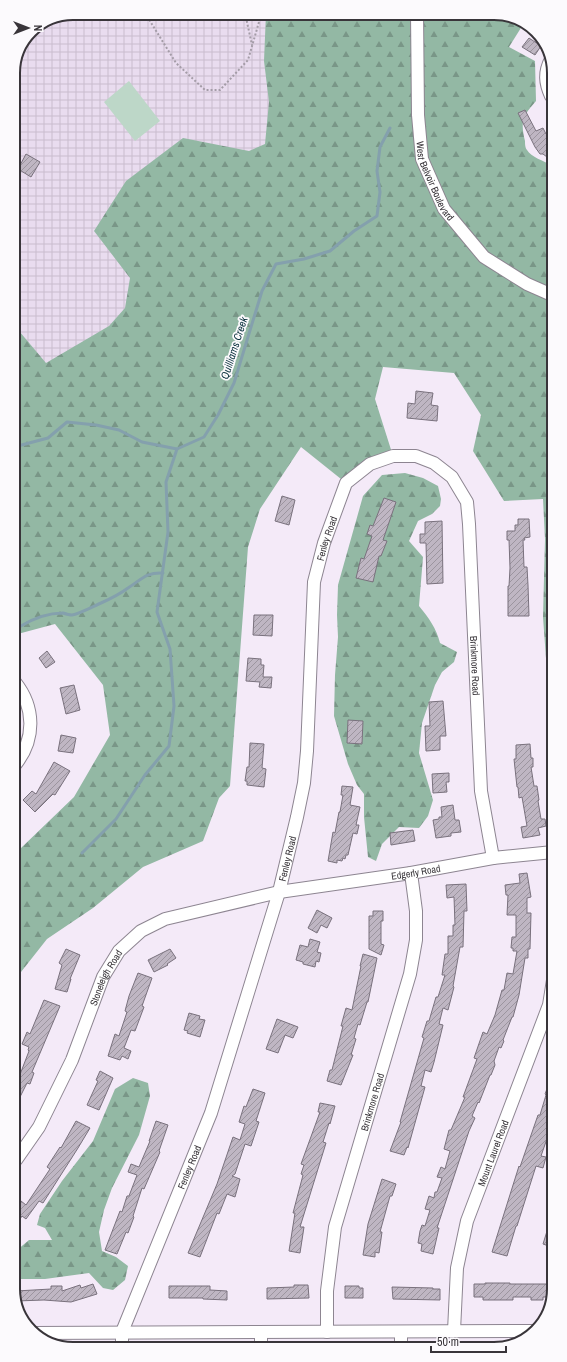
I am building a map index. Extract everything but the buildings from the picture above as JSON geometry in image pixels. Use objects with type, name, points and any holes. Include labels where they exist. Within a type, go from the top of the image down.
[{"type":"street","name":"West Belvoir Boulevard","points":[[417,20],[418,115],[422,159],[444,209],[484,257],[527,284],[547,293]]},
{"type":"street","points":[[547,71],[547,88]]},
{"type":"street","name":"Fenley Road","points":[[122,1332],[211,1113],[279,892],[304,783],[307,751],[314,582],[324,543],[346,483],[370,464],[393,456],[416,456],[434,464],[452,476]]},
{"type":"street","name":"Brinkmore Road","points":[[452,476],[467,502],[470,539],[481,791],[493,858]]},
{"type":"street","points":[[20,688],[28,703],[31,719],[30,733],[25,749],[20,757]]},
{"type":"street","name":"Edgerly Road","points":[[279,892],[411,873],[493,858],[547,853]]},
{"type":"street","name":"Brinkmore Road","points":[[327,1332],[327,1291],[335,1227],[410,974],[416,940],[416,911],[411,873]]},
{"type":"street","name":"Stoneleigh Road","points":[[20,1154],[39,1127],[72,1060],[103,978],[119,952],[141,931],[165,919],[279,892]]},
{"type":"street","name":"Mount Laurel Road","points":[[454,1331],[457,1268],[467,1221],[547,1010]]},
{"type":"street","points":[[44,1333],[527,1331]]},
{"type":"street","points":[[122,1332],[122,1342]]},
{"type":"street","points":[[401,1332],[401,1342]]},
{"type":"street","points":[[261,1333],[261,1342]]},
{"type":"path","points":[[149,20],[176,63],[205,90],[220,90],[248,60],[259,20]]},
{"type":"path","points":[[246,20],[252,47]]},
{"type":"shaded area","points":[[378,20],[20,492],[20,69],[26,48],[48,48],[48,26],[62,21]]},
{"type":"green space","points":[[266,20],[498,20],[518,25],[521,27],[509,47],[535,61],[536,101],[525,115],[523,123],[525,147],[531,155],[547,163],[547,673],[543,617],[545,539],[543,499],[504,501],[473,451],[481,415],[454,373],[383,367],[375,399],[393,456],[346,483],[301,447],[260,509],[248,547],[230,786],[219,798],[203,841],[143,867],[93,908],[47,939],[20,974],[21,848],[74,797],[110,735],[103,685],[55,624],[20,633],[20,332],[46,363],[109,326],[125,308],[130,278],[94,231],[126,181],[183,138],[249,151],[265,144],[269,102],[264,61]]},
{"type":"green space","points":[[129,81],[160,121],[135,141],[104,102]]},
{"type":"green space","points":[[405,473],[423,478],[438,486],[441,499],[440,506],[432,514],[418,521],[409,541],[423,557],[419,606],[432,623],[440,643],[457,652],[454,662],[442,672],[435,685],[422,723],[419,753],[433,800],[428,816],[419,828],[399,827],[382,844],[376,861],[368,857],[364,817],[364,794],[357,785],[348,764],[334,716],[338,637],[338,585],[363,496],[382,475]]},
{"type":"green space","points":[[133,1078],[148,1083],[150,1096],[139,1135],[112,1188],[104,1210],[99,1232],[102,1251],[116,1257],[128,1266],[125,1280],[113,1290],[103,1288],[89,1273],[45,1279],[20,1279],[20,1248],[29,1240],[52,1240],[45,1228],[37,1225],[40,1214],[62,1181],[93,1141],[115,1089]]},
{"type":"waterway","name":"Quilliams Creek","points":[[20,445],[48,438],[67,422],[96,425],[119,430],[142,442],[177,449],[204,437],[218,415],[234,383],[262,291],[276,264],[304,259],[330,251],[354,231],[377,216],[380,192],[377,171],[380,147],[390,128]]},
{"type":"waterway","points":[[82,853],[116,819],[145,775],[169,746],[174,706],[170,649],[157,612],[168,532],[166,482],[177,449]]},
{"type":"waterway","points":[[20,626],[45,615],[57,613],[72,615],[78,613],[115,596],[148,575],[163,573]]}]
